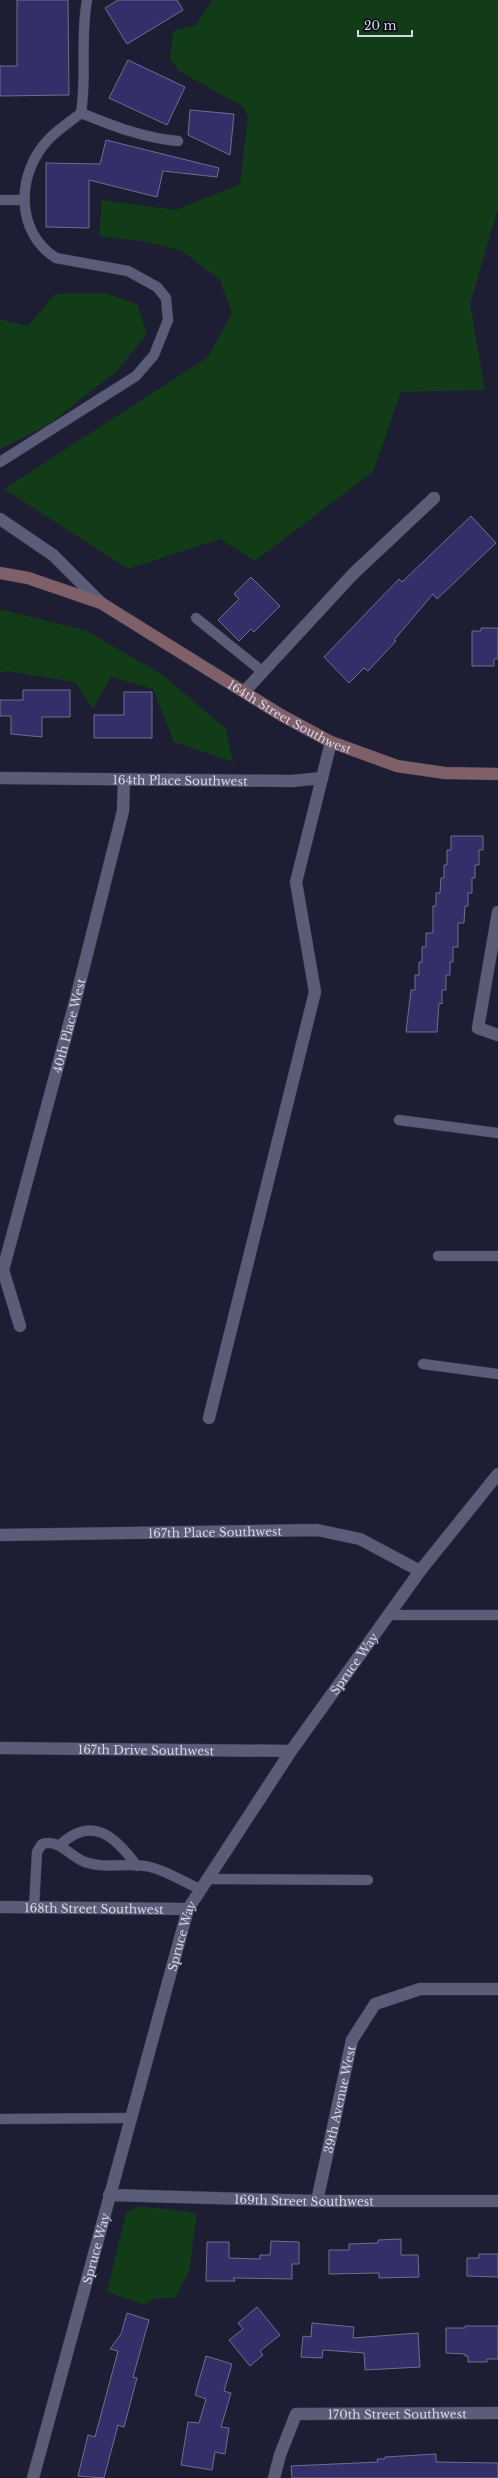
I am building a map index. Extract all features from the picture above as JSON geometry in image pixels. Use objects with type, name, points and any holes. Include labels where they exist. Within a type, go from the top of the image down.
[{"type":"main road","name":"164th Street Southwest","points":[[0,573],[28,578],[101,603],[244,692],[331,742],[397,766],[445,773],[498,774]]},
{"type":"street","points":[[244,692],[353,574],[434,498]]},
{"type":"street","points":[[0,519],[53,555],[101,603]]},
{"type":"street","points":[[209,1418],[315,992],[296,882],[331,742]]},
{"type":"street","name":"164th Place Southwest","points":[[0,778],[292,782],[322,778]]},
{"type":"street","name":"40th Place West","points":[[1,1270],[75,1002],[123,811],[124,780]]},
{"type":"street","points":[[498,912],[478,1028],[498,1034]]},
{"type":"street","points":[[1,1270],[20,1326]]},
{"type":"street","name":"Spruce Way","points":[[33,2478],[91,2270],[109,2195],[188,1909],[291,1751],[420,1571],[498,1474]]},
{"type":"street","name":"167th Place Southwest","points":[[0,1535],[317,1530],[360,1539],[420,1571]]},
{"type":"street","name":"167th Drive Southwest","points":[[0,1748],[291,1751]]},
{"type":"street","name":"168th Street Southwest","points":[[0,1907],[188,1909]]},
{"type":"street","name":"39th Avenue West","points":[[317,2201],[352,2040],[375,2004],[420,1989],[498,1989]]},
{"type":"street","name":"169th Street Southwest","points":[[109,2195],[317,2201],[498,2201]]},
{"type":"street","name":"170th Street Southwest","points":[[274,2478],[280,2455],[296,2414],[498,2413]]},
{"type":"lane","points":[[0,462],[136,376],[154,355],[168,320],[166,298],[157,287],[128,271],[71,262],[56,258],[47,252],[34,238],[24,200],[26,178],[32,161],[48,140],[81,114],[85,92],[83,22],[87,0]]},
{"type":"lane","points":[[81,114],[116,128],[178,141]]},
{"type":"lane","points":[[0,200],[24,200]]},
{"type":"lane","points":[[196,618],[263,672]]},
{"type":"lane","points":[[400,1120],[498,1133]]},
{"type":"lane","points":[[438,1256],[498,1256]]},
{"type":"lane","points":[[423,1364],[498,1374]]},
{"type":"lane","points":[[388,1615],[498,1615]]},
{"type":"lane","points":[[60,1845],[70,1836],[84,1830],[102,1832],[120,1845],[137,1866]]},
{"type":"lane","points":[[34,1908],[37,1852],[42,1844],[50,1842],[60,1845],[73,1856],[94,1865],[109,1867],[150,1867],[200,1889]]},
{"type":"lane","points":[[207,1879],[368,1880]]},
{"type":"lane","points":[[0,2119],[130,2118]]},
{"type":"green space","points":[[212,0],[498,0],[498,209],[470,304],[485,390],[401,392],[373,472],[255,561],[220,539],[128,569],[4,489],[208,357],[232,313],[220,280],[182,251],[147,242],[99,236],[102,200],[176,210],[240,184],[248,116],[242,106],[179,71],[170,59],[173,31],[196,25]]},
{"type":"green space","points":[[104,293],[137,304],[147,334],[117,371],[48,425],[0,449],[0,319],[28,326],[55,294]]},
{"type":"green space","points":[[0,609],[87,631],[164,676],[226,729],[233,762],[174,742],[153,689],[111,677],[93,709],[75,682],[7,671],[0,673]]},
{"type":"green space","points":[[138,2206],[197,2213],[189,2272],[175,2298],[154,2298],[145,2305],[107,2292],[126,2213]]},
{"type":"building","points":[[17,0],[68,0],[69,95],[0,96],[0,66],[17,66]]},
{"type":"building","points":[[118,0],[177,0],[183,10],[127,44],[105,8]]},
{"type":"building","points":[[128,60],[185,87],[167,125],[109,98]]},
{"type":"building","points":[[190,110],[234,114],[230,155],[188,135]]},
{"type":"building","points":[[106,140],[219,168],[217,177],[163,171],[157,197],[89,180],[89,228],[46,227],[46,163],[100,164]]},
{"type":"building","points":[[471,516],[496,543],[437,599],[433,594],[394,640],[396,641],[368,671],[364,668],[349,683],[324,657],[399,579],[402,582]]},
{"type":"building","points":[[251,577],[280,606],[254,632],[251,629],[239,641],[218,620],[239,599],[234,594]]},
{"type":"building","points":[[481,628],[498,628],[498,659],[494,659],[494,666],[472,666],[472,631],[481,631]]},
{"type":"building","points":[[23,690],[70,690],[70,717],[42,717],[42,737],[11,734],[11,716],[0,716],[0,700],[23,700]]},
{"type":"building","points":[[124,692],[152,692],[152,738],[94,738],[94,715],[124,715]]},
{"type":"building","points":[[451,836],[483,836],[483,850],[479,850],[479,865],[475,865],[475,878],[472,878],[472,893],[468,893],[468,906],[465,906],[464,923],[458,923],[458,947],[453,947],[453,962],[450,962],[450,975],[446,975],[446,990],[442,990],[442,1004],[439,1003],[437,1032],[406,1032],[411,990],[415,990],[415,975],[419,975],[419,962],[422,962],[422,947],[426,947],[426,933],[433,933],[433,906],[436,906],[436,893],[440,893],[441,878],[444,878],[444,865],[447,865],[447,850],[451,850]]},
{"type":"building","points":[[401,2239],[401,2255],[418,2255],[419,2277],[379,2278],[379,2273],[329,2274],[329,2250],[349,2250],[349,2244],[378,2243],[378,2240]]},
{"type":"building","points":[[271,2241],[299,2242],[299,2264],[292,2264],[292,2279],[233,2278],[235,2281],[206,2281],[207,2242],[229,2242],[229,2258],[260,2259],[260,2255],[270,2255]]},
{"type":"building","points":[[479,2254],[498,2254],[498,2277],[467,2276],[467,2258],[479,2258]]},
{"type":"building","points":[[257,2307],[280,2335],[260,2351],[263,2355],[250,2366],[229,2340],[243,2329],[238,2323]]},
{"type":"building","points":[[127,2313],[149,2320],[133,2377],[137,2378],[124,2427],[118,2425],[104,2478],[78,2476],[88,2435],[95,2437],[118,2351],[110,2349],[121,2334]]},
{"type":"building","points":[[312,2323],[354,2327],[353,2338],[418,2333],[420,2367],[365,2370],[364,2353],[323,2350],[322,2358],[301,2357],[303,2336],[311,2337]]},
{"type":"building","points":[[465,2326],[498,2326],[498,2359],[487,2359],[487,2362],[468,2362],[468,2356],[465,2356],[465,2354],[446,2353],[446,2328],[465,2328]]},
{"type":"building","points":[[206,2356],[232,2364],[224,2391],[231,2393],[221,2427],[229,2428],[225,2454],[215,2452],[212,2470],[181,2465],[188,2422],[199,2423],[206,2399],[195,2395]]},
{"type":"building","points":[[436,2454],[436,2462],[498,2463],[498,2478],[292,2478],[291,2466],[378,2462],[377,2459],[385,2459],[385,2457]]}]
